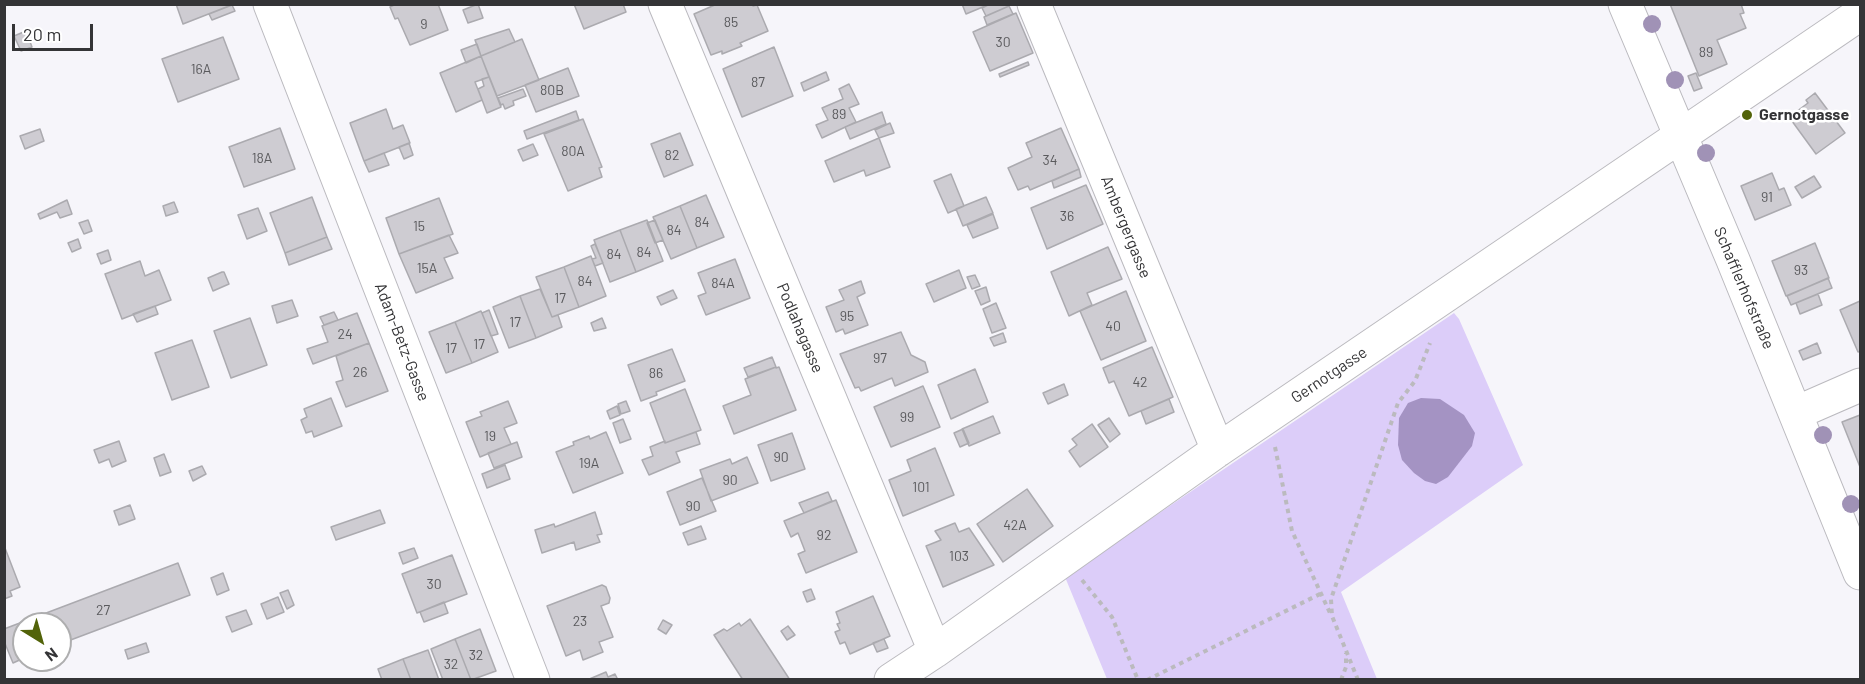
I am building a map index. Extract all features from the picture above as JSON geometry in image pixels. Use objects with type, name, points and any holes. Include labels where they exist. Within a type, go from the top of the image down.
[{"type":"street","name":"Adam-Betz-Gasse","points":[[270,4],[533,680]]},
{"type":"street","name":"Podlahagasse","points":[[665,4],[935,651]]},
{"type":"street","name":"Ambergergasse","points":[[1034,4],[1218,450]]},
{"type":"street","name":"Schafflerhofstraße","points":[[1625,4],[1796,413],[1860,573]]},
{"type":"street","name":"Gernotgasse","points":[[891,680],[1218,450],[1860,14]]},
{"type":"street","points":[[1796,413],[1860,385]]},
{"type":"path","points":[[1332,616],[1331,598],[1398,403],[1415,381],[1432,338]]},
{"type":"path","points":[[1268,416],[1292,531],[1332,616],[1358,680]]},
{"type":"path","points":[[1065,559],[1112,617],[1138,680]]},
{"type":"path","points":[[1147,680],[1322,594]]},
{"type":"path","points":[[1341,680],[1347,667],[1346,649]]},
{"type":"shaded area","points":[[1454,313],[1459,319],[1523,465],[1341,592],[1377,679],[1107,679],[1065,577]]},
{"type":"shaded area","points":[[1421,398],[1440,399],[1464,415],[1475,433],[1472,446],[1448,477],[1436,484],[1425,481],[1414,473],[1402,460],[1398,445],[1399,418],[1408,403]]},
{"type":"building","points":[[176,4],[234,4],[183,24]]},
{"type":"building","points":[[396,4],[438,4],[448,30],[410,45],[398,18],[395,19],[390,7]]},
{"type":"building","points":[[478,4],[483,18],[468,23],[463,10]]},
{"type":"building","points":[[574,4],[623,4],[626,12],[584,29]]},
{"type":"building","points":[[717,4],[757,5],[768,31],[740,43],[742,46],[722,54],[722,51],[711,55],[694,14]]},
{"type":"building","points":[[962,4],[990,4],[966,14]]},
{"type":"building","points":[[990,4],[1009,4],[1009,6],[986,16],[982,8]]},
{"type":"building","points":[[1670,4],[1741,4],[1744,13],[1740,14],[1746,28],[1717,40],[1727,64],[1699,76]]},
{"type":"building","points":[[232,5],[235,11],[212,20],[209,14]]},
{"type":"building","points":[[1009,6],[1013,14],[987,25],[984,17]]},
{"type":"building","points":[[1016,13],[1033,53],[990,71],[973,32]]},
{"type":"building","points":[[509,29],[515,42],[481,56],[475,40]]},
{"type":"building","points":[[26,31],[32,47],[21,51],[14,36]]},
{"type":"building","points":[[223,37],[239,79],[178,102],[162,59]]},
{"type":"building","points":[[522,39],[539,80],[497,96],[481,56]]},
{"type":"building","points":[[477,44],[481,56],[466,63],[461,50]]},
{"type":"building","points":[[774,47],[793,96],[742,117],[723,69]]},
{"type":"building","points":[[481,56],[489,77],[475,82],[482,100],[456,112],[440,73]]},
{"type":"building","points":[[1028,62],[1029,65],[1000,77],[999,74]]},
{"type":"building","points":[[568,68],[579,96],[536,112],[525,85]]},
{"type":"building","points":[[826,72],[829,80],[804,91],[801,83]]},
{"type":"building","points":[[1696,73],[1702,88],[1694,91],[1688,76]]},
{"type":"building","points":[[489,77],[501,107],[487,113],[478,89],[484,86],[482,79]]},
{"type":"building","points":[[849,84],[859,104],[849,108],[856,122],[822,138],[816,125],[828,120],[822,108],[843,99],[839,89]]},
{"type":"building","points":[[523,89],[526,96],[513,101],[514,105],[505,109],[503,104],[501,105],[498,98]]},
{"type":"building","points":[[1815,93],[1845,133],[1816,154],[1789,117],[1808,103],[1806,100]]},
{"type":"building","points":[[386,109],[393,129],[403,125],[410,143],[364,161],[350,123]]},
{"type":"building","points":[[576,111],[579,120],[527,139],[524,131]]},
{"type":"building","points":[[882,112],[886,124],[850,139],[845,127]]},
{"type":"building","points":[[583,119],[602,167],[599,168],[602,177],[568,191],[544,134]]},
{"type":"building","points":[[890,123],[894,133],[879,138],[875,130]]},
{"type":"building","points":[[280,128],[295,169],[244,187],[229,147]]},
{"type":"building","points":[[1061,128],[1079,169],[1030,190],[1028,186],[1018,190],[1008,168],[1032,157],[1026,143]]},
{"type":"building","points":[[40,129],[44,141],[25,149],[20,136]]},
{"type":"building","points":[[680,133],[693,165],[664,177],[651,144]]},
{"type":"building","points":[[879,138],[890,167],[866,176],[864,170],[834,182],[825,161]]},
{"type":"building","points":[[409,143],[413,155],[404,159],[399,147]]},
{"type":"building","points":[[533,144],[538,155],[523,161],[518,150]]},
{"type":"building","points":[[384,153],[389,165],[369,172],[364,161]]},
{"type":"building","points":[[1079,169],[1081,177],[1054,188],[1052,181]]},
{"type":"building","points":[[1772,173],[1779,190],[1784,188],[1791,205],[1755,220],[1741,186]]},
{"type":"building","points":[[951,174],[964,206],[948,213],[934,181]]},
{"type":"building","points":[[1814,176],[1821,187],[1802,198],[1795,187]]},
{"type":"building","points":[[1086,185],[1103,224],[1047,249],[1031,208]]},
{"type":"building","points":[[706,195],[724,237],[697,248],[680,206]]},
{"type":"building","points":[[312,197],[327,237],[285,253],[270,213]]},
{"type":"building","points":[[986,197],[993,213],[963,226],[956,209]]},
{"type":"building","points":[[439,198],[453,234],[399,254],[386,218]]},
{"type":"building","points":[[67,200],[72,214],[60,218],[57,212],[40,219],[38,214]]},
{"type":"building","points":[[174,202],[178,212],[166,216],[163,206]]},
{"type":"building","points":[[680,206],[697,248],[671,259],[653,217]]},
{"type":"building","points":[[258,208],[267,231],[247,239],[238,215]]},
{"type":"building","points":[[993,214],[998,228],[973,238],[967,225]]},
{"type":"building","points":[[88,220],[92,231],[84,234],[79,223]]},
{"type":"building","points":[[647,220],[663,261],[636,272],[620,230]]},
{"type":"building","points":[[655,220],[663,240],[655,243],[647,223]]},
{"type":"building","points":[[620,230],[636,272],[610,282],[594,240]]},
{"type":"building","points":[[449,235],[458,253],[444,258],[453,278],[416,293],[399,254]]},
{"type":"building","points":[[327,237],[332,249],[289,265],[285,253]]},
{"type":"building","points":[[78,239],[81,248],[72,252],[68,243]]},
{"type":"building","points":[[1815,243],[1829,278],[1786,296],[1772,261]]},
{"type":"building","points":[[595,244],[603,263],[595,266],[592,259],[596,258],[591,246]]},
{"type":"building","points":[[1108,247],[1122,279],[1087,293],[1092,305],[1069,316],[1051,272]]},
{"type":"building","points":[[108,250],[111,260],[101,264],[97,254]]},
{"type":"building","points":[[591,256],[606,296],[579,307],[564,267]]},
{"type":"building","points":[[735,259],[750,298],[706,315],[698,296],[706,293],[698,273]]},
{"type":"building","points":[[140,261],[145,276],[159,270],[171,300],[122,319],[105,274]]},
{"type":"building","points":[[564,267],[579,307],[552,317],[536,277]]},
{"type":"building","points":[[959,270],[966,288],[934,302],[926,284]]},
{"type":"building","points":[[222,272],[229,284],[213,291],[208,278]]},
{"type":"building","points":[[975,275],[980,286],[972,289],[967,277]]},
{"type":"building","points":[[1828,278],[1832,288],[1791,305],[1787,296]]},
{"type":"building","points":[[861,281],[865,293],[857,297],[868,325],[845,334],[843,329],[836,332],[826,307],[844,300],[839,290]]},
{"type":"building","points":[[986,287],[990,301],[981,305],[975,291]]},
{"type":"building","points":[[540,289],[552,317],[558,315],[562,327],[536,338],[520,296]]},
{"type":"building","points":[[673,290],[677,298],[661,305],[657,297]]},
{"type":"building","points":[[1126,291],[1146,341],[1101,360],[1080,311]]},
{"type":"building","points":[[1818,294],[1822,305],[1800,314],[1796,303]]},
{"type":"building","points":[[520,296],[536,338],[509,348],[493,307]]},
{"type":"building","points":[[292,300],[298,316],[277,323],[272,306]]},
{"type":"building","points":[[1860,301],[1860,351],[1858,352],[1840,310]]},
{"type":"building","points":[[996,303],[1006,328],[992,333],[983,309]]},
{"type":"building","points":[[155,306],[158,314],[137,322],[133,314]]},
{"type":"building","points":[[489,310],[498,334],[491,336],[482,313]]},
{"type":"building","points":[[481,311],[498,352],[472,363],[455,322]]},
{"type":"building","points":[[334,312],[338,320],[324,325],[320,317]]},
{"type":"building","points":[[357,313],[369,343],[313,364],[307,349],[328,342],[322,326]]},
{"type":"building","points":[[250,318],[267,365],[231,378],[214,331]]},
{"type":"building","points":[[602,318],[606,328],[594,331],[591,323]]},
{"type":"building","points":[[455,322],[472,363],[446,373],[429,332]]},
{"type":"building","points":[[901,332],[911,355],[925,362],[928,372],[895,386],[892,378],[861,391],[859,387],[855,388],[840,354]]},
{"type":"building","points":[[1003,333],[1006,342],[994,346],[990,338]]},
{"type":"building","points":[[192,340],[209,387],[172,400],[155,353]]},
{"type":"building","points":[[369,343],[388,391],[346,407],[336,382],[343,380],[336,356]]},
{"type":"building","points":[[1817,343],[1821,353],[1803,360],[1799,351]]},
{"type":"building","points":[[1152,347],[1173,397],[1129,416],[1114,381],[1109,383],[1103,368]]},
{"type":"building","points":[[672,349],[685,381],[656,392],[657,395],[641,401],[628,365]]},
{"type":"building","points":[[772,357],[776,367],[748,377],[744,368]]},
{"type":"building","points":[[779,367],[796,410],[734,434],[723,406],[751,395],[745,379]]},
{"type":"building","points":[[975,369],[988,402],[951,419],[938,385]]},
{"type":"building","points":[[1064,384],[1068,395],[1048,404],[1043,393]]},
{"type":"building","points":[[923,386],[940,427],[891,447],[874,407]]},
{"type":"building","points":[[685,389],[701,430],[665,443],[650,403]]},
{"type":"building","points":[[331,398],[342,426],[314,437],[312,431],[306,433],[301,420],[307,417],[304,409]]},
{"type":"building","points":[[1169,399],[1174,412],[1146,424],[1141,411]]},
{"type":"building","points":[[508,401],[517,423],[504,428],[511,444],[480,457],[466,422],[482,416],[480,412]]},
{"type":"building","points":[[626,401],[630,411],[621,414],[618,404]]},
{"type":"building","points":[[617,406],[620,415],[610,419],[607,411]]},
{"type":"building","points":[[1860,415],[1860,467],[1842,422]]},
{"type":"building","points":[[993,416],[1000,433],[969,446],[962,429]]},
{"type":"building","points":[[1109,418],[1120,434],[1110,442],[1098,425]]},
{"type":"building","points":[[623,419],[631,439],[620,443],[613,423]]},
{"type":"building","points":[[1092,424],[1108,447],[1080,467],[1069,451],[1077,445],[1072,439]]},
{"type":"building","points":[[963,429],[969,443],[960,447],[954,433]]},
{"type":"building","points":[[606,432],[623,473],[573,493],[556,452],[574,445],[573,442],[589,436],[590,439]]},
{"type":"building","points":[[696,432],[700,444],[676,452],[680,462],[649,475],[642,460],[653,456],[650,447]]},
{"type":"building","points":[[792,433],[805,469],[771,481],[758,445]]},
{"type":"building","points":[[119,441],[126,461],[112,467],[109,459],[99,463],[94,450]]},
{"type":"building","points":[[517,442],[522,457],[494,468],[488,453]]},
{"type":"building","points":[[935,448],[954,495],[903,516],[889,480],[911,471],[907,460]]},
{"type":"building","points":[[164,454],[171,472],[160,476],[154,458]]},
{"type":"building","points":[[747,457],[758,483],[711,501],[700,470],[730,459],[732,464]]},
{"type":"building","points":[[505,465],[510,479],[487,488],[482,474]]},
{"type":"building","points":[[202,466],[206,474],[193,481],[189,471]]},
{"type":"building","points":[[702,478],[716,511],[680,525],[667,492]]},
{"type":"building","points":[[1027,489],[1053,526],[1003,562],[977,524]]},
{"type":"building","points":[[828,492],[832,501],[804,513],[799,503]]},
{"type":"building","points":[[836,500],[857,552],[806,573],[798,554],[805,551],[798,533],[791,537],[784,521]]},
{"type":"building","points":[[130,505],[135,519],[119,525],[114,511]]},
{"type":"building","points":[[380,510],[385,523],[336,540],[331,527]]},
{"type":"building","points":[[595,512],[602,534],[597,535],[600,542],[576,550],[574,542],[542,553],[535,530],[554,524],[555,527]]},
{"type":"building","points":[[955,523],[959,532],[969,528],[994,565],[943,587],[926,546],[941,540],[935,531]]},
{"type":"building","points":[[701,526],[706,539],[688,545],[683,533]]},
{"type":"building","points":[[5,548],[20,587],[10,591],[12,596],[4,599]]},
{"type":"building","points":[[414,548],[418,558],[403,564],[399,553]]},
{"type":"building","points":[[452,555],[467,594],[417,613],[402,574]]},
{"type":"building","points":[[178,563],[190,595],[72,639],[72,612],[49,612]]},
{"type":"building","points":[[223,573],[229,590],[217,595],[211,578]]},
{"type":"building","points":[[602,585],[606,587],[610,598],[609,603],[601,606],[613,637],[599,642],[603,652],[583,660],[580,650],[566,656],[547,606]]},
{"type":"building","points":[[811,589],[815,599],[807,602],[803,592]]},
{"type":"building","points":[[288,590],[294,605],[287,609],[280,593]]},
{"type":"building","points":[[873,596],[890,636],[850,654],[845,642],[840,644],[835,632],[840,630],[836,612]]},
{"type":"building","points":[[278,597],[284,612],[267,619],[261,604]]},
{"type":"building","points":[[444,602],[448,613],[424,622],[420,612]]},
{"type":"building","points":[[246,610],[252,624],[232,632],[226,617]]},
{"type":"building","points":[[750,619],[790,680],[743,680],[714,635],[724,629],[727,631],[739,623],[741,626]]},
{"type":"building","points":[[663,620],[672,625],[666,634],[658,629]]},
{"type":"building","points":[[12,626],[12,661],[4,641],[4,629]]},
{"type":"building","points":[[788,626],[795,635],[787,640],[781,631]]},
{"type":"building","points":[[480,629],[496,671],[471,680],[455,639]]},
{"type":"building","points":[[455,639],[471,680],[443,680],[431,649]]},
{"type":"building","points":[[884,639],[888,648],[877,652],[873,643]]},
{"type":"building","points":[[146,643],[149,652],[128,659],[125,650]]},
{"type":"building","points":[[428,650],[439,680],[411,680],[403,659]]},
{"type":"building","points":[[403,659],[411,680],[382,680],[378,669]]},
{"type":"building","points":[[606,672],[608,677],[615,674],[618,680],[587,680]]},
{"type":"place","name":"Gernotgasse","points":[[1747,115]]}]
